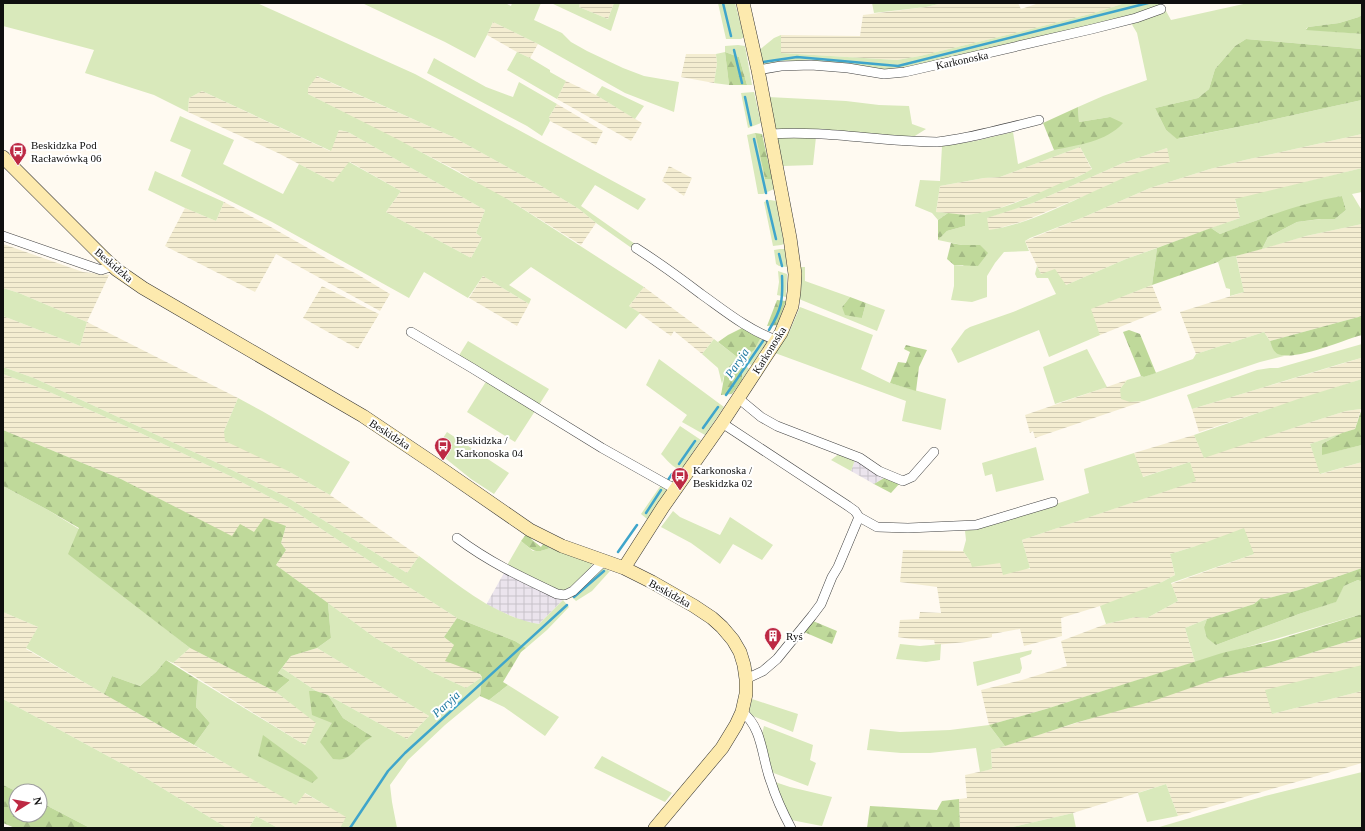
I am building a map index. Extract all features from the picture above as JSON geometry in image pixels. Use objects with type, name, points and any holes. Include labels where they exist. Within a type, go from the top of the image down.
[{"type":"street","name":"Karkonoska","points":[[624,568],[776,340],[787,320],[792,306],[795,274],[790,238],[758,70],[743,3]]},
{"type":"street","name":"Karkonoska","points":[[758,70],[781,66],[811,65],[848,68],[884,74],[905,72],[1092,29],[1136,18],[1161,9]]},
{"type":"street","points":[[770,134],[846,135],[895,140],[939,142],[983,134],[1039,120]]},
{"type":"street","name":"Beskidzka","points":[[3,158],[113,266],[128,277],[161,298],[363,416],[530,530],[562,546],[624,568],[652,582],[694,606],[722,627],[733,640],[740,652],[744,665],[746,694],[742,712],[722,748],[655,828]]},
{"type":"street","points":[[3,236],[101,270],[113,266]]},
{"type":"street","points":[[636,248],[664,266],[731,316],[760,334],[776,340]]},
{"type":"street","points":[[411,332],[602,448],[675,490]]},
{"type":"street","points":[[738,398],[768,422],[789,432],[860,458],[879,471],[903,481],[912,478],[934,452]]},
{"type":"street","points":[[722,423],[848,506],[860,517],[877,527],[908,528],[976,525],[1053,502]]},
{"type":"street","points":[[746,680],[763,672],[777,659],[812,616],[820,604],[838,567],[860,517]]},
{"type":"street","points":[[457,538],[510,573],[556,594],[565,595],[573,591],[604,561]]},
{"type":"street","points":[[742,712],[753,723],[759,737],[770,782],[791,828]]},
{"type":"shaded area","points":[[580,3],[614,3],[608,19],[579,7]]},
{"type":"shaded area","points":[[943,3],[1018,3],[1021,9],[1039,3],[1125,3],[1094,13],[1019,32],[920,56],[897,60],[780,53],[781,35],[860,36],[863,15],[926,7]]},
{"type":"shaded area","points":[[493,22],[538,44],[530,58],[487,35]]},
{"type":"shaded area","points":[[686,54],[716,54],[717,64],[714,83],[681,77]]},
{"type":"shaded area","points":[[316,76],[453,137],[538,184],[579,209],[596,223],[581,245],[509,200],[494,193],[458,171],[308,94],[308,88]]},
{"type":"shaded area","points":[[566,81],[596,95],[642,123],[631,141],[557,99]]},
{"type":"shaded area","points":[[202,91],[330,151],[339,130],[348,132],[485,210],[476,233],[482,238],[471,258],[386,212],[401,191],[350,162],[333,182],[278,153],[188,112],[189,98]]},
{"type":"shaded area","points":[[557,104],[603,131],[596,145],[550,121],[549,117]]},
{"type":"shaded area","points":[[1362,134],[1362,168],[1235,200],[1240,218],[1126,259],[1066,285],[1041,274],[1025,241],[1150,188],[1210,169],[1245,160]]},
{"type":"shaded area","points":[[1080,147],[1092,170],[1045,191],[997,209],[965,215],[936,212],[940,186],[984,178],[1000,177]]},
{"type":"shaded area","points":[[1167,148],[1171,162],[1110,184],[1024,221],[989,231],[986,218],[1033,203],[1123,163]]},
{"type":"shaded area","points":[[669,166],[692,178],[684,196],[662,181]]},
{"type":"shaded area","points":[[224,202],[357,274],[390,294],[380,311],[276,254],[255,292],[165,246],[185,208],[216,221]]},
{"type":"shaded area","points":[[1362,224],[1362,316],[1270,341],[1264,332],[1196,354],[1180,312],[1244,292],[1236,256],[1306,236]]},
{"type":"shaded area","points":[[3,244],[83,272],[109,275],[87,322],[19,293],[3,288]]},
{"type":"shaded area","points":[[483,276],[529,304],[517,326],[469,298]]},
{"type":"shaded area","points":[[1152,285],[1162,310],[1100,335],[1090,309]]},
{"type":"shaded area","points":[[322,286],[379,314],[358,349],[303,318]]},
{"type":"shaded area","points":[[644,287],[714,339],[702,354],[674,331],[671,336],[629,306]]},
{"type":"shaded area","points":[[3,316],[80,346],[87,322],[238,398],[224,431],[330,495],[419,556],[407,573],[290,499],[222,465],[34,378],[3,367]]},
{"type":"shaded area","points":[[1361,358],[1362,379],[1199,432],[1192,409]]},
{"type":"shaded area","points":[[3,374],[45,390],[132,429],[230,476],[290,508],[457,618],[444,637],[454,645],[482,677],[466,688],[434,673],[374,637],[276,565],[286,550],[281,543],[286,526],[233,537],[121,479],[3,430]]},
{"type":"shaded area","points":[[1127,380],[1120,389],[1130,402],[1144,401],[1035,438],[1033,431],[1030,433],[1025,415]]},
{"type":"shaded area","points":[[1361,409],[1355,429],[1310,444],[1321,474],[1362,462],[1362,568],[1299,590],[1265,599],[1261,598],[1254,604],[1207,619],[1185,628],[1195,662],[1046,709],[989,725],[981,690],[1022,680],[1067,666],[1061,641],[1106,624],[1136,617],[1147,618],[1178,601],[1171,584],[1254,554],[1196,546],[1170,554],[1175,575],[1162,582],[1113,602],[1061,618],[1062,636],[1024,646],[1020,629],[992,634],[992,637],[966,642],[935,645],[934,640],[898,637],[900,620],[919,619],[920,612],[941,613],[937,587],[900,582],[903,550],[963,551],[970,561],[1000,563],[1030,569],[1022,540],[1195,481],[1190,462],[1142,477],[1134,453],[1194,435],[1204,457],[1346,411]]},
{"type":"shaded area","points":[[855,460],[886,477],[874,484],[851,471]]},
{"type":"shaded area","points":[[504,573],[529,586],[563,600],[539,624],[525,622],[486,605]]},
{"type":"shaded area","points":[[3,612],[38,627],[26,649],[296,804],[304,793],[347,817],[340,828],[278,828],[256,816],[249,828],[227,828],[128,767],[3,699]]},
{"type":"shaded area","points":[[1362,637],[1362,665],[1272,714],[1362,691],[1362,763],[1178,816],[1166,784],[1073,813],[1008,828],[960,828],[959,799],[967,798],[965,775],[992,769],[991,750],[1219,678],[1269,666]]},
{"type":"shaded area","points":[[190,648],[276,692],[317,723],[305,745],[173,663]]},
{"type":"shaded area","points":[[317,648],[429,716],[407,739],[328,695],[316,691],[282,668],[291,656]]},
{"type":"green space","points":[[3,3],[257,3],[415,74],[646,199],[638,210],[595,185],[581,206],[635,244],[633,249],[579,209],[538,184],[453,137],[317,76],[308,88],[308,94],[399,140],[509,200],[644,287],[629,306],[640,313],[626,329],[531,267],[509,285],[531,299],[529,304],[483,276],[468,298],[424,272],[409,298],[272,222],[181,176],[191,150],[170,141],[180,116],[234,140],[223,164],[283,194],[299,164],[333,182],[349,162],[401,191],[386,212],[471,258],[482,238],[476,233],[485,210],[348,132],[339,130],[331,151],[202,91],[189,98],[188,112],[154,95],[85,73],[94,50],[3,26]]},
{"type":"green space","points":[[362,3],[505,3],[511,6],[512,3],[541,3],[534,20],[562,33],[571,42],[623,68],[644,76],[679,82],[674,112],[625,93],[538,44],[493,22],[475,58],[445,42]]},
{"type":"green space","points":[[551,3],[580,3],[579,7],[608,19],[614,3],[620,3],[611,31]]},
{"type":"green space","points":[[718,3],[735,3],[744,37],[741,39],[726,39]]},
{"type":"green space","points":[[872,3],[943,3],[926,7],[874,13]]},
{"type":"green space","points":[[1125,3],[1164,3],[1157,7],[1114,21],[898,70],[761,66],[758,51],[774,38],[781,35],[781,53],[897,60],[920,56],[1019,32],[1094,13]]},
{"type":"green space","points":[[1248,3],[1362,3],[1362,16],[1339,23],[1308,27],[1306,29],[1362,34],[1362,49],[1246,39],[1235,46],[1215,69],[1209,89],[1198,98],[1155,108],[1166,130],[1178,139],[1362,100],[1362,134],[1245,160],[1210,169],[1150,188],[1084,217],[1030,238],[1025,241],[1029,251],[1004,252],[987,276],[987,297],[972,302],[951,300],[954,286],[954,265],[963,266],[980,245],[962,245],[938,240],[947,231],[965,226],[965,215],[990,211],[1014,203],[1077,177],[1092,169],[1080,147],[1000,177],[984,178],[940,186],[936,212],[948,213],[938,220],[932,213],[915,206],[920,180],[940,181],[942,146],[975,141],[1013,132],[1018,164],[1054,150],[1110,117],[1079,122],[1078,107],[1147,80],[1137,33],[1131,23],[1166,11],[1171,20]],"holes":[[[1167,148],[1170,162],[1147,169],[1020,223],[989,230],[987,218],[1033,203],[1123,163]]]},
{"type":"green space","points":[[1362,16],[1362,34],[1306,30],[1308,27],[1339,23]]},
{"type":"green space","points":[[1246,39],[1362,49],[1362,100],[1177,139],[1166,130],[1155,108],[1198,98],[1209,89],[1215,69],[1235,46]]},
{"type":"green space","points":[[725,46],[745,46],[752,85],[747,85],[739,57],[725,52]]},
{"type":"green space","points":[[517,52],[530,58],[566,81],[557,99],[507,70]]},
{"type":"green space","points":[[725,52],[729,85],[714,83],[717,64],[716,54]]},
{"type":"green space","points":[[725,52],[739,57],[747,85],[729,85]]},
{"type":"green space","points":[[434,58],[486,87],[513,97],[519,82],[557,104],[549,117],[550,121],[542,136],[527,126],[427,73]]},
{"type":"green space","points":[[602,86],[644,106],[635,119],[596,95]]},
{"type":"green space","points":[[754,92],[761,123],[748,128],[741,93]]},
{"type":"green space","points":[[768,97],[909,106],[912,124],[926,129],[910,139],[775,130]]},
{"type":"green space","points":[[1078,107],[1079,122],[1110,117],[1123,123],[1108,135],[1100,139],[1054,150],[1043,123]]},
{"type":"green space","points":[[755,133],[765,179],[772,179],[774,189],[763,194],[758,194],[747,135]]},
{"type":"green space","points":[[755,133],[762,134],[772,179],[765,179]]},
{"type":"green space","points":[[779,136],[816,137],[813,165],[783,166],[776,141]]},
{"type":"green space","points":[[1362,168],[1362,192],[1352,194],[1362,209],[1362,224],[1306,236],[1262,249],[1268,237],[1297,222],[1335,219],[1346,210],[1342,196],[1263,218],[1220,234],[1211,228],[1240,218],[1235,199]]},
{"type":"green space","points":[[155,171],[224,202],[216,221],[148,190]]},
{"type":"green space","points":[[1342,196],[1346,210],[1335,219],[1297,222],[1268,237],[1262,249],[1224,258],[1218,262],[1152,285],[1157,248],[1211,228],[1220,234],[1295,207]]},
{"type":"green space","points":[[770,200],[776,201],[784,244],[781,245],[773,246],[764,202]]},
{"type":"green space","points":[[948,213],[965,215],[965,226],[947,231],[938,240],[938,220]]},
{"type":"green space","points":[[951,243],[962,245],[980,245],[988,253],[978,266],[954,265],[947,259]]},
{"type":"green space","points":[[1157,248],[1152,285],[1091,309],[1100,335],[1049,357],[1039,330],[958,363],[951,349],[965,330],[1056,294],[1048,278],[1037,278],[1035,274],[1037,266],[1041,274],[1055,269],[1066,285],[1126,259]]},
{"type":"green space","points":[[785,249],[787,267],[776,264],[774,250]]},
{"type":"green space","points":[[1236,256],[1244,292],[1230,296],[1230,289],[1226,288],[1218,262],[1224,258]]},
{"type":"green space","points":[[799,267],[805,267],[805,281],[850,297],[842,307],[862,318],[866,303],[885,310],[877,331],[799,299]]},
{"type":"green space","points":[[778,271],[787,274],[786,297],[777,295],[779,282]]},
{"type":"green space","points":[[3,288],[19,293],[87,322],[80,346],[3,316]]},
{"type":"green space","points":[[850,297],[866,303],[862,318],[845,315],[842,307]]},
{"type":"green space","points":[[777,300],[786,301],[777,325],[767,326]]},
{"type":"green space","points":[[800,307],[873,335],[861,369],[890,383],[946,399],[941,430],[902,421],[906,401],[775,353],[784,338],[788,335]]},
{"type":"green space","points":[[1362,316],[1362,335],[1317,350],[1292,355],[1282,355],[1275,352],[1270,341]]},
{"type":"green space","points":[[744,327],[761,337],[754,350],[741,360],[742,380],[732,394],[721,395],[725,372],[737,357],[718,342]]},
{"type":"green space","points":[[1129,330],[1140,334],[1156,373],[1144,377],[1141,376],[1123,332]]},
{"type":"green space","points":[[1264,332],[1275,352],[1284,356],[1260,362],[1144,401],[1130,402],[1121,399],[1120,389],[1127,380],[1141,376],[1144,377],[1193,359],[1196,354]]},
{"type":"green space","points":[[761,337],[768,340],[752,365],[744,364],[749,369],[742,380],[741,360],[745,358]]},
{"type":"green space","points":[[714,339],[737,357],[725,372],[722,384],[718,368],[702,354]]},
{"type":"green space","points":[[468,341],[549,389],[539,405],[458,357]]},
{"type":"green space","points":[[1362,344],[1362,359],[1340,364],[1192,409],[1187,395],[1257,370],[1278,368]]},
{"type":"green space","points":[[906,345],[927,350],[919,367],[916,391],[890,383],[898,362],[906,363],[910,352],[904,349]]},
{"type":"green space","points":[[1087,349],[1107,387],[1055,404],[1043,367]]},
{"type":"green space","points":[[659,359],[724,407],[705,435],[682,422],[687,415],[646,385]]},
{"type":"green space","points":[[3,367],[34,378],[222,465],[290,499],[407,573],[419,556],[461,587],[491,606],[522,620],[539,624],[563,600],[569,607],[547,630],[526,648],[515,641],[457,618],[290,508],[230,476],[132,429],[45,390],[3,374]]},
{"type":"green space","points":[[1362,379],[1361,409],[1346,411],[1204,458],[1194,435],[1301,398]]},
{"type":"green space","points":[[487,380],[535,411],[515,442],[467,412]]},
{"type":"green space","points":[[238,398],[350,462],[330,495],[288,471],[225,441],[224,431]]},
{"type":"green space","points":[[1362,408],[1362,445],[1322,455],[1322,444],[1342,433],[1355,429]]},
{"type":"green space","points":[[680,426],[701,440],[681,470],[673,466],[661,454]]},
{"type":"green space","points":[[3,430],[121,479],[232,536],[240,524],[254,532],[264,518],[286,526],[281,543],[286,550],[276,565],[328,603],[331,638],[317,648],[291,656],[278,673],[290,680],[276,692],[190,648],[68,554],[79,528],[3,486]]},
{"type":"green space","points":[[447,432],[509,473],[494,494],[471,479],[435,450]]},
{"type":"green space","points":[[1342,433],[1322,444],[1329,453],[1362,445],[1362,462],[1320,474],[1310,444]]},
{"type":"green space","points":[[1036,447],[1044,480],[996,492],[992,474],[985,476],[982,463]]},
{"type":"green space","points":[[840,453],[855,460],[851,471],[831,460]]},
{"type":"green space","points":[[1134,453],[1143,477],[1190,462],[1196,481],[1022,540],[1030,568],[1003,575],[1000,563],[972,567],[963,551],[966,540],[965,531],[999,523],[1089,493],[1084,469]]},
{"type":"green space","points":[[886,477],[900,483],[891,493],[874,484]]},
{"type":"green space","points":[[661,485],[667,490],[647,519],[641,514]]},
{"type":"green space","points":[[3,486],[48,510],[79,529],[161,625],[190,648],[173,663],[166,660],[156,672],[140,686],[112,676],[104,694],[26,648],[38,627],[3,612]]},
{"type":"green space","points":[[673,511],[680,517],[720,535],[730,517],[773,545],[762,560],[733,544],[720,564],[691,543],[661,527]]},
{"type":"green space","points":[[1244,528],[1254,554],[1171,583],[1178,601],[1147,618],[1136,617],[1106,624],[1100,606],[1162,582],[1175,575],[1170,554]]},
{"type":"green space","points":[[527,533],[532,536],[531,539],[541,547],[543,544],[550,548],[541,551],[531,549],[521,541]]},
{"type":"green space","points":[[521,541],[533,551],[541,551],[550,548],[593,562],[580,579],[561,592],[506,567]]},
{"type":"green space","points":[[603,568],[610,571],[592,591],[576,601],[572,597]]},
{"type":"green space","points":[[1362,568],[1362,582],[1358,580],[1344,586],[1336,602],[1216,645],[1207,638],[1204,627],[1207,619],[1254,604],[1261,598],[1265,599],[1299,590]]},
{"type":"green space","points":[[1358,580],[1362,582],[1362,614],[1195,662],[1185,628],[1207,619],[1204,627],[1216,645],[1335,602],[1344,586]]},
{"type":"green space","points":[[328,603],[374,637],[434,673],[466,688],[482,677],[480,696],[445,725],[408,760],[390,785],[397,828],[340,828],[346,817],[305,793],[296,805],[194,745],[210,723],[196,707],[198,680],[305,745],[316,723],[276,692],[290,680],[278,673],[282,668],[316,691],[309,691],[332,723],[355,751],[366,739],[373,737],[343,718],[328,695],[407,739],[429,716],[317,648],[331,638]]},
{"type":"green space","points":[[1362,614],[1362,637],[1269,666],[1219,678],[1153,701],[1075,723],[1005,746],[989,725],[1046,709],[1222,653],[1277,640]]},
{"type":"green space","points":[[457,618],[515,641],[526,648],[521,652],[503,682],[508,685],[489,700],[480,696],[482,677],[480,674],[445,661],[454,645],[444,637]]},
{"type":"green space","points":[[813,621],[837,631],[832,644],[804,632]]},
{"type":"green space","points":[[900,644],[920,646],[941,644],[940,660],[926,662],[896,659]]},
{"type":"green space","points":[[1032,650],[1031,654],[1020,658],[1022,668],[1020,673],[977,686],[973,662]]},
{"type":"green space","points":[[166,660],[198,680],[196,707],[210,723],[194,745],[104,694],[112,676],[140,686],[156,672]]},
{"type":"green space","points":[[1362,665],[1362,691],[1272,714],[1265,690]]},
{"type":"green space","points":[[508,685],[559,717],[545,736],[504,707],[489,700]]},
{"type":"green space","points":[[309,691],[316,691],[328,695],[343,718],[373,737],[368,739],[351,755],[342,759],[333,759],[320,742],[332,723],[312,715]]},
{"type":"green space","points":[[3,699],[128,767],[227,828],[90,828],[48,806],[48,783],[8,783],[8,787],[3,785]]},
{"type":"green space","points":[[752,699],[798,714],[793,732],[749,713]]},
{"type":"green space","points":[[989,725],[1005,746],[991,750],[992,769],[980,772],[976,748],[930,753],[901,753],[867,750],[870,729],[900,732],[950,730]]},
{"type":"green space","points":[[764,726],[813,745],[810,760],[816,763],[808,786],[771,772],[762,734]]},
{"type":"green space","points":[[263,735],[312,771],[318,778],[312,783],[258,756]]},
{"type":"green space","points":[[602,756],[672,793],[665,802],[594,768]]},
{"type":"green space","points":[[1362,772],[1362,828],[1156,828],[1265,796]]},
{"type":"green space","points":[[775,782],[832,797],[822,826],[791,820]]},
{"type":"green space","points":[[1166,784],[1178,816],[1147,822],[1138,793]]},
{"type":"green space","points":[[3,785],[8,787],[8,823],[48,823],[48,806],[90,828],[15,828],[3,823]]},
{"type":"green space","points":[[959,799],[960,828],[867,828],[870,806],[937,810],[942,801]]},
{"type":"green space","points":[[1073,813],[1076,828],[1008,828]]},
{"type":"green space","points":[[256,816],[278,828],[249,828]]},
{"type":"waterway","name":"Paryja","points":[[723,3],[731,36]]},
{"type":"waterway","points":[[763,62],[797,57],[898,66],[1148,3]]},
{"type":"waterway","name":"Paryja","points":[[734,50],[742,83]]},
{"type":"waterway","name":"Paryja","points":[[745,97],[751,125]]},
{"type":"waterway","name":"Paryja","points":[[754,139],[766,193]]},
{"type":"waterway","name":"Paryja","points":[[767,201],[776,239]]},
{"type":"waterway","name":"Paryja","points":[[779,254],[782,266]]},
{"type":"waterway","name":"Paryja","points":[[769,330],[777,316],[781,304],[782,276]]},
{"type":"waterway","name":"Paryja","points":[[726,395],[763,341]]},
{"type":"waterway","name":"Paryja","points":[[703,428],[718,407]]},
{"type":"waterway","name":"Paryja","points":[[679,464],[695,441]]},
{"type":"waterway","name":"Paryja","points":[[668,480],[672,474]]},
{"type":"waterway","name":"Paryja","points":[[646,513],[661,490]]},
{"type":"waterway","name":"Paryja","points":[[618,552],[637,525]]},
{"type":"waterway","name":"Paryja","points":[[574,597],[604,571]]},
{"type":"waterway","name":"Paryja","points":[[350,828],[388,771],[405,753],[567,605]]},
{"type":"place","name":"Beskidzka Pod Racławówką 06","points":[[18,166]]},
{"type":"place","name":"Beskidzka / Karkonoska 04","points":[[443,461]]},
{"type":"place","name":"Karkonoska / Beskidzka 02","points":[[680,491]]},
{"type":"place","name":"Ryś","points":[[773,651]]}]
